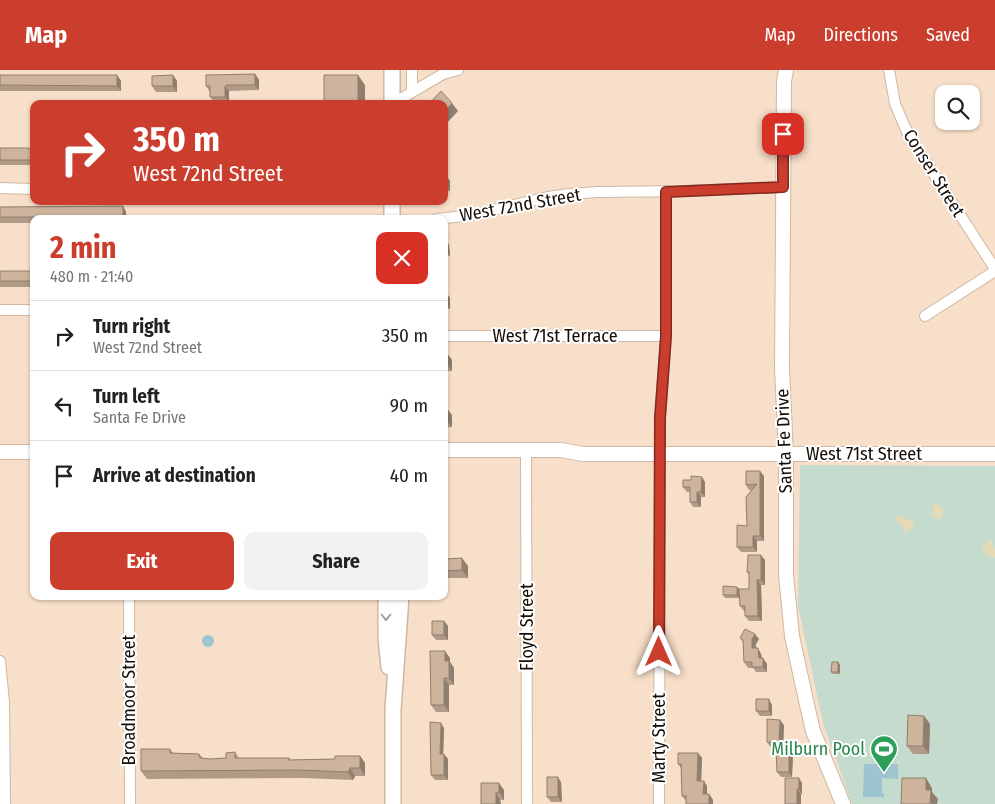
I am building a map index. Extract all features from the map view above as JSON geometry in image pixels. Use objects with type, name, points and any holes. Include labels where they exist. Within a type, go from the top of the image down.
[{"type":"main road","points":[[392,70],[392,100]]},
{"type":"main road","points":[[386,600],[386,638],[393,710]]},
{"type":"main road","points":[[393,804],[393,710],[401,600]]},
{"type":"street","points":[[412,70],[412,91]]},
{"type":"street","points":[[398,100],[443,74],[458,70]]},
{"type":"street","name":"Santa Fe Drive","points":[[786,70],[782,369],[786,454],[786,575],[792,636],[813,731],[843,804]]},
{"type":"street","name":"Conser Street","points":[[888,70],[895,104],[908,134],[995,270]]},
{"type":"street","name":"West 72nd Street","points":[[448,217],[569,194],[783,187]]},
{"type":"street","points":[[0,188],[30,188]]},
{"type":"street","name":"Marty Street","points":[[659,804],[660,418],[666,336],[666,192]]},
{"type":"street","points":[[925,316],[995,270]]},
{"type":"street","points":[[0,310],[30,310]]},
{"type":"street","name":"West 71st Terrace","points":[[448,336],[666,336]]},
{"type":"street","name":"West 71st Street","points":[[448,450],[526,455]]},
{"type":"street","name":"West 71st Street","points":[[448,459],[526,455],[561,450],[583,454],[995,454]]},
{"type":"street","points":[[0,452],[30,452]]},
{"type":"street","name":"Floyd Street","points":[[526,455],[527,804]]},
{"type":"street","name":"Broadmoor Street","points":[[129,600],[130,804]]},
{"type":"street","points":[[0,661],[4,702],[5,804]]},
{"type":"green space","points":[[800,465],[995,466],[995,804],[852,804],[823,723],[798,606]]},
{"type":"sand","points":[[934,502],[944,510],[941,518],[936,519],[931,515],[934,510],[932,506]]},
{"type":"sand","points":[[903,515],[906,520],[911,520],[914,524],[906,532],[903,530],[902,525],[895,521],[896,518]]},
{"type":"sand","points":[[988,541],[992,541],[995,557],[989,556],[982,550],[982,546],[987,545]]},
{"type":"water","points":[[210,635],[213,636],[213,646],[206,647],[203,646],[202,639],[203,636]]},
{"type":"water","points":[[864,764],[898,764],[898,779],[882,778],[882,793],[884,793],[884,797],[863,797]]},
{"type":"building","points":[[255,74],[255,85],[227,85],[225,86],[225,97],[210,97],[210,86],[206,86],[206,75]]},
{"type":"building","points":[[0,75],[117,75],[117,86],[0,85]]},
{"type":"building","points":[[173,75],[173,86],[152,86],[152,76]]},
{"type":"building","points":[[324,75],[358,75],[358,100],[324,100]]},
{"type":"building","points":[[441,91],[452,103],[448,108],[448,100],[433,100]]},
{"type":"building","points":[[0,148],[30,149],[30,160],[0,160]]},
{"type":"building","points":[[123,206],[123,215],[30,215],[30,217],[0,217],[0,207]]},
{"type":"building","points":[[0,271],[30,271],[30,281],[0,281]]},
{"type":"building","points":[[746,471],[760,471],[760,536],[753,536],[753,547],[737,547],[737,525],[747,526],[746,497],[757,484],[746,485]]},
{"type":"building","points":[[691,476],[702,477],[701,492],[697,492],[697,502],[690,502],[690,487],[683,487],[683,480],[691,480]]},
{"type":"building","points":[[748,555],[761,555],[761,580],[757,580],[758,616],[745,616],[745,606],[740,606],[739,589],[749,589]]},
{"type":"building","points":[[462,558],[462,570],[448,571],[448,559]]},
{"type":"building","points":[[723,586],[737,587],[737,595],[723,595]]},
{"type":"building","points":[[432,621],[444,621],[444,635],[432,635]]},
{"type":"building","points":[[745,629],[755,634],[752,639],[752,648],[758,648],[759,658],[763,658],[763,667],[752,667],[752,662],[744,662],[743,640],[740,638]]},
{"type":"building","points":[[430,651],[445,651],[445,661],[449,661],[449,678],[444,678],[444,705],[431,705]]},
{"type":"building","points":[[832,662],[838,662],[838,672],[831,672]]},
{"type":"building","points":[[756,699],[769,699],[769,711],[756,711]]},
{"type":"building","points":[[908,715],[924,716],[923,746],[907,746]]},
{"type":"building","points":[[767,719],[780,720],[779,743],[767,742]]},
{"type":"building","points":[[430,722],[441,723],[440,754],[444,754],[444,775],[431,775]]},
{"type":"building","points":[[141,749],[170,749],[170,753],[199,754],[200,758],[210,759],[226,758],[226,753],[235,752],[235,758],[289,758],[289,760],[335,759],[335,756],[360,756],[360,768],[350,768],[348,772],[299,770],[141,771]]},
{"type":"building","points":[[776,749],[789,749],[789,772],[777,772]]},
{"type":"building","points":[[678,753],[698,753],[697,781],[704,781],[703,794],[709,794],[709,804],[686,804],[686,796],[682,796],[681,764],[678,764]]},
{"type":"building","points":[[547,777],[558,777],[558,797],[547,797]]},
{"type":"building","points":[[785,778],[799,778],[797,804],[785,804]]},
{"type":"building","points":[[902,778],[926,778],[926,790],[931,790],[930,804],[901,804]]},
{"type":"building","points":[[481,783],[499,783],[499,792],[496,793],[496,804],[481,804]]},
{"type":"place","name":"Milburn Pool","points":[[884,773]]},
{"type":"route","points":[[659,652],[661,538],[660,418],[666,362],[666,192],[783,187],[783,134]]}]
